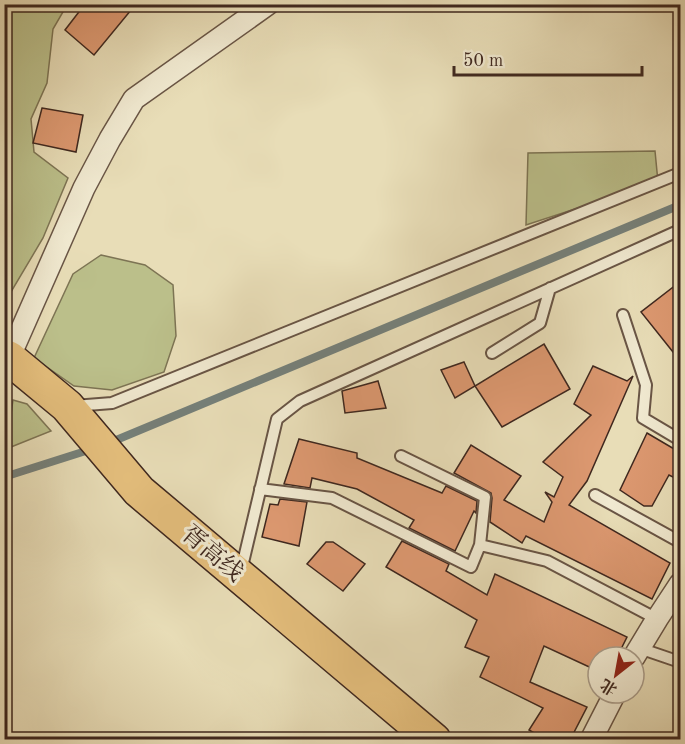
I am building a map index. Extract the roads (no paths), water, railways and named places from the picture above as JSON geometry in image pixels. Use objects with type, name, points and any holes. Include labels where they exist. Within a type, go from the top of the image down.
[{"type":"main road","name":"胥高线","points":[[6,366],[67,406],[139,491],[434,740]]},
{"type":"street","points":[[6,366],[84,188],[134,99],[268,4]]},
{"type":"street","points":[[641,645],[681,584]]},
{"type":"street","points":[[591,740],[609,705]]},
{"type":"lane","points":[[67,406],[112,404],[681,173]]},
{"type":"lane","points":[[239,576],[277,419],[300,401],[681,230]]},
{"type":"lane","points":[[492,353],[540,323],[550,288]]},
{"type":"lane","points":[[623,315],[646,385],[643,418],[681,441]]},
{"type":"lane","points":[[260,489],[332,498],[471,567],[480,544],[485,497],[401,456]]},
{"type":"lane","points":[[595,495],[681,542]]},
{"type":"lane","points":[[480,544],[547,561],[657,619]]},
{"type":"lane","points":[[646,655],[681,662]]},
{"type":"waterway","points":[[109,443],[680,205]]},
{"type":"waterway","points":[[4,477],[92,449]]}]
